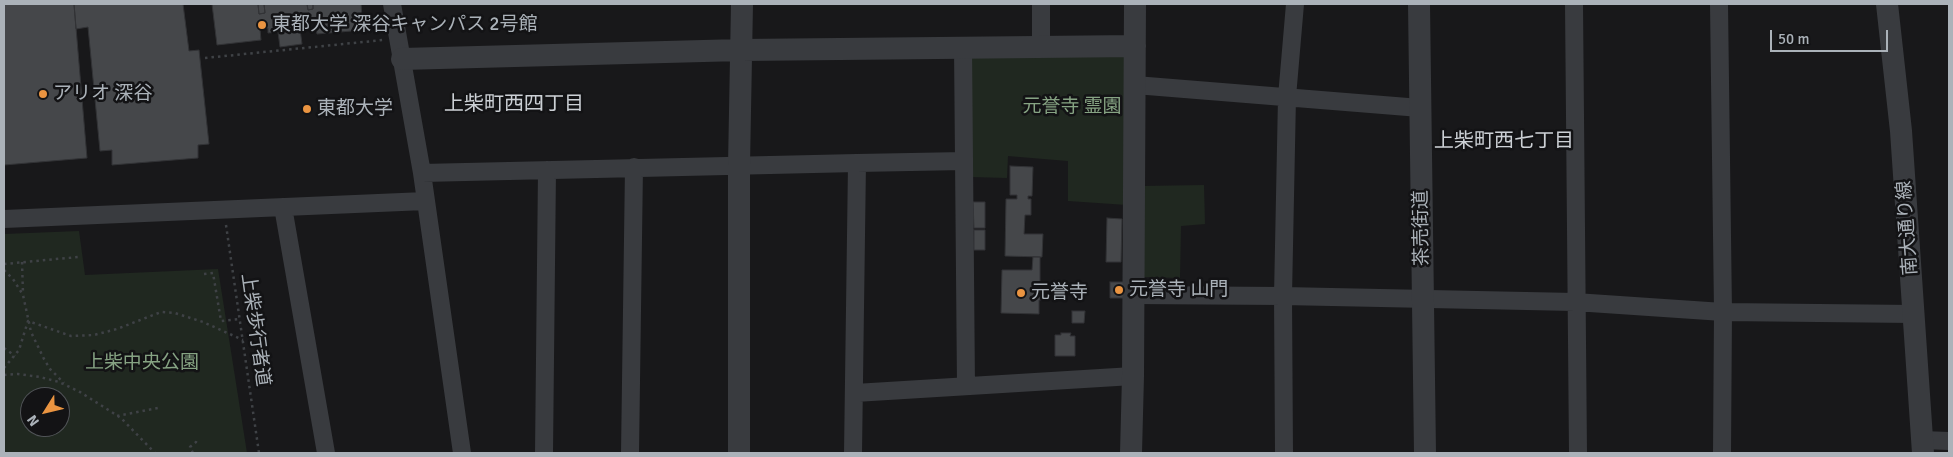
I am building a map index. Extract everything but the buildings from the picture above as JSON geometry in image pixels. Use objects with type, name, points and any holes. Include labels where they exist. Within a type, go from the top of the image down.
[{"type":"street","points":[[392,4],[422,173],[462,453]]},
{"type":"street","points":[[739,453],[739,165],[742,4]]},
{"type":"street","points":[[1041,4],[1041,47]]},
{"type":"street","points":[[1131,453],[1135,4]]},
{"type":"street","points":[[1284,453],[1283,296],[1287,97],[1295,4]]},
{"type":"street","name":"茶売街道","points":[[1419,4],[1425,453]]},
{"type":"street","points":[[1574,4],[1578,453]]},
{"type":"street","points":[[1719,4],[1723,312],[1722,453]]},
{"type":"street","name":"南大通り線","points":[[1887,4],[1901,131],[1922,447]]},
{"type":"street","points":[[402,59],[741,50],[1135,46]]},
{"type":"street","points":[[962,48],[966,386]]},
{"type":"street","points":[[1135,85],[1420,108]]},
{"type":"street","points":[[422,173],[964,161]]},
{"type":"street","points":[[854,453],[857,163]]},
{"type":"street","points":[[630,453],[634,168]]},
{"type":"street","points":[[544,453],[547,170]]},
{"type":"street","points":[[4,219],[425,201]]},
{"type":"street","points":[[283,207],[326,453]]},
{"type":"street","points":[[1133,295],[1576,302],[1723,312],[1914,314]]},
{"type":"street","points":[[855,392],[1133,376]]},
{"type":"street","points":[[1922,447],[1949,441]]},
{"type":"path","points":[[205,58],[383,40]]},
{"type":"path","name":"上柴歩行者道","points":[[224,211],[259,453]]},
{"type":"path","points":[[4,264],[78,257]]},
{"type":"path","points":[[22,262],[22,295],[36,346],[50,369],[67,386]]},
{"type":"path","points":[[4,270],[22,295]]},
{"type":"path","points":[[204,274],[213,273],[221,322],[240,319]]},
{"type":"path","points":[[28,321],[71,336],[94,335],[161,312],[175,313],[203,322],[243,340]]},
{"type":"path","points":[[4,368],[15,356],[24,340],[28,321]]},
{"type":"path","points":[[4,348],[15,356]]},
{"type":"path","points":[[4,375],[18,374],[40,377],[67,386],[101,404],[117,416],[139,435],[155,453]]},
{"type":"path","points":[[117,416],[158,408]]},
{"type":"path","points":[[193,453],[190,447],[196,442],[197,437]]},
{"type":"green space","name":"元誉寺 霊園","points":[[1127,53],[1127,205],[1068,201],[1068,161],[1008,156],[1007,178],[971,177],[970,55]]},
{"type":"green space","points":[[1204,185],[1205,224],[1181,226],[1180,278],[1140,277],[1141,186]]},
{"type":"green space","name":"上柴中央公園","points":[[79,231],[85,275],[218,269],[247,453],[4,453],[4,234]]},
{"type":"place","name":"東都大学 深谷キャンパス 2号館","points":[[262,25]]},
{"type":"place","name":"アリオ 深谷","points":[[43,94]]},
{"type":"place","name":"東都大学","points":[[307,109]]},
{"type":"place","name":"元誉寺 山門","points":[[1119,290]]},
{"type":"place","name":"元誉寺","points":[[1021,293]]},
{"type":"district","name":"上柴町西四丁目","points":[[514,105]]},
{"type":"district","name":"上柴町西七丁目","points":[[1504,142]]}]
